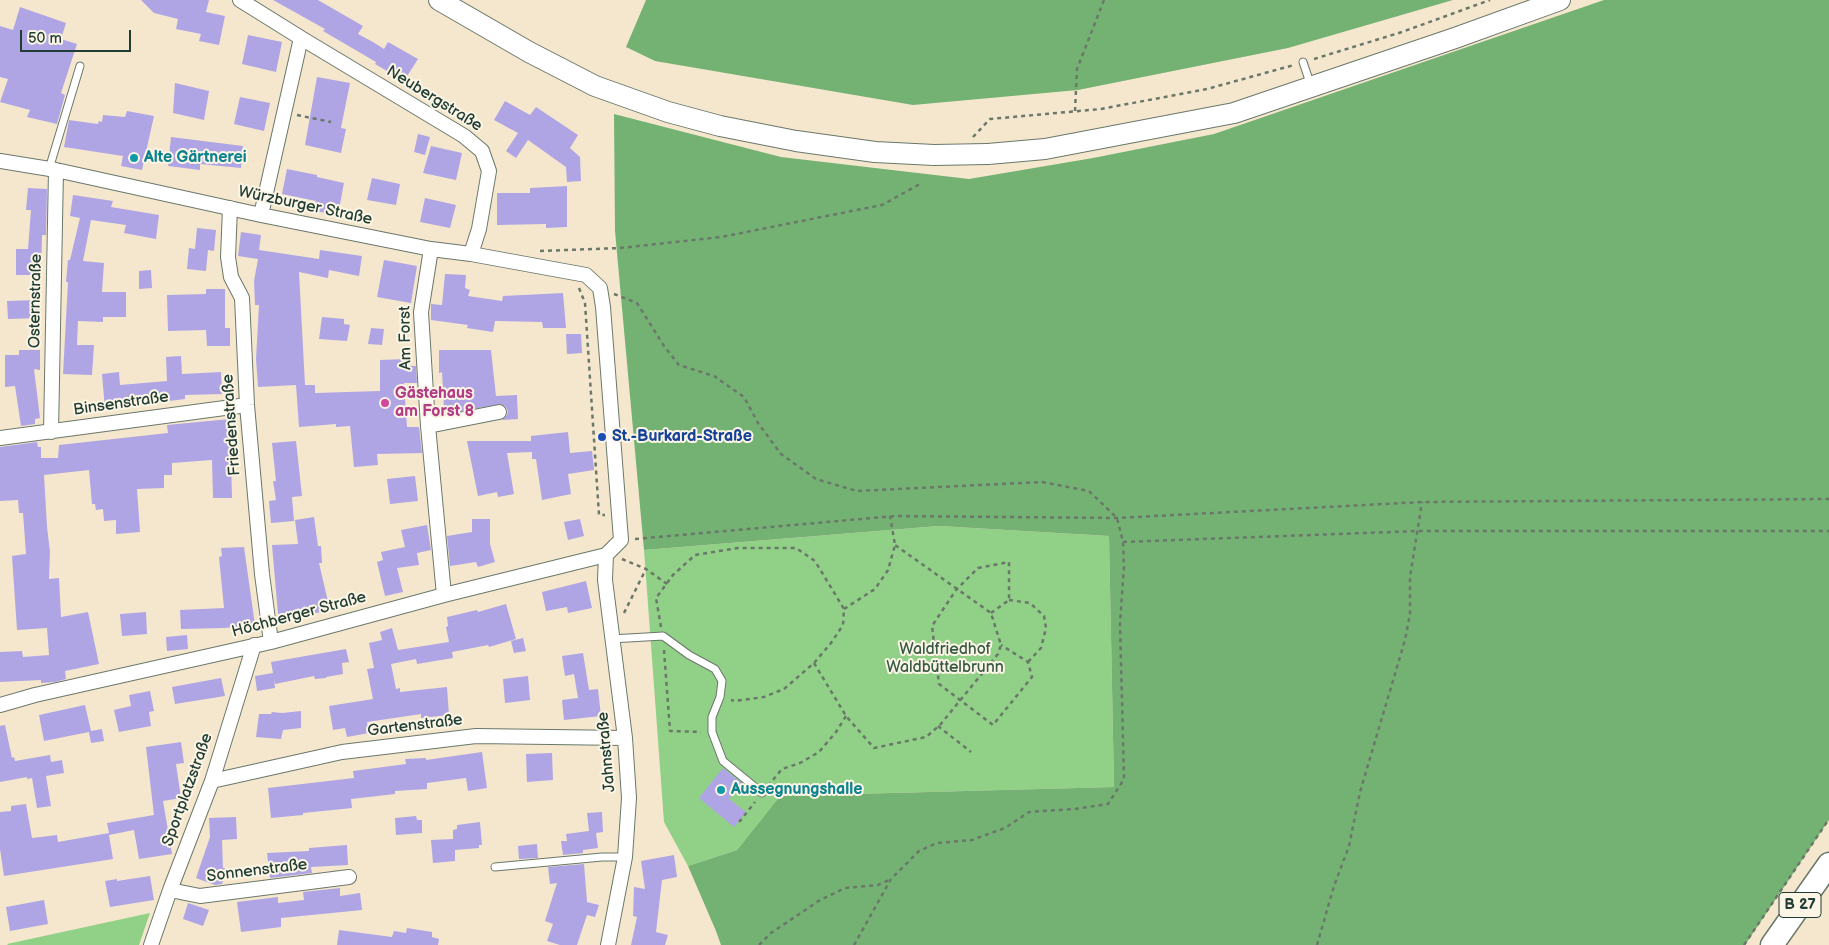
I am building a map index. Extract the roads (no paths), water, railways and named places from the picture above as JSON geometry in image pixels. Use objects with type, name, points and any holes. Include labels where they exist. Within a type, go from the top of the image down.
[{"type":"main road","points":[[439,0],[529,52],[595,86],[668,112],[720,126],[796,141],[876,152],[934,155],[988,154],[1045,148],[1234,113],[1560,0]]},
{"type":"main road","name":"B 27","points":[[1772,945],[1829,864]]},
{"type":"street","name":"Neubergstraße","points":[[240,0],[464,136],[482,151],[489,171],[479,229],[471,254]]},
{"type":"street","points":[[261,215],[301,38]]},
{"type":"street","name":"Würzburger Straße","points":[[0,161],[52,169],[261,215],[430,249],[471,254],[586,275],[600,288],[604,307],[621,540],[606,555]]},
{"type":"street","name":"Osternstraße","points":[[51,432],[52,169]]},
{"type":"street","name":"Friedenstraße","points":[[230,208],[228,257],[231,277],[242,298],[247,405],[262,574],[271,642]]},
{"type":"street","name":"Am Forst","points":[[430,249],[421,312],[428,426],[444,595]]},
{"type":"street","name":"Binsenstraße","points":[[0,438],[247,405]]},
{"type":"street","points":[[428,426],[499,412]]},
{"type":"street","name":"Höchberger Straße","points":[[0,705],[35,695],[271,642],[444,595],[606,555]]},
{"type":"street","name":"Jahnstraße","points":[[606,555],[605,580],[625,738],[629,798],[625,857],[608,945]]},
{"type":"street","name":"Sportplatzstraße","points":[[151,945],[212,781],[254,645]]},
{"type":"street","name":"Gartenstraße","points":[[212,781],[342,752],[476,736],[625,738]]},
{"type":"street","name":"Sonnenstraße","points":[[170,890],[200,896],[349,877]]},
{"type":"lane","points":[[1303,62],[1311,86]]},
{"type":"lane","points":[[52,169],[80,66]]},
{"type":"lane","points":[[611,639],[662,636],[689,656],[714,669],[722,680],[720,697],[712,716],[712,732],[723,761],[762,793]]},
{"type":"lane","points":[[495,867],[602,857],[625,857]]},
{"type":"place","name":"Alte Gärtnerei","points":[[134,158]]},
{"type":"place","name":"Gästehaus am Forst 8","points":[[385,403]]},
{"type":"place","name":"St.-Burkard-Straße","points":[[602,437]]},
{"type":"place","name":"Aussegnungshalle","points":[[721,790]]},
{"type":"park label","name":"Waldfriedhof Waldbüttelbrunn","points":[[945,659]]}]
